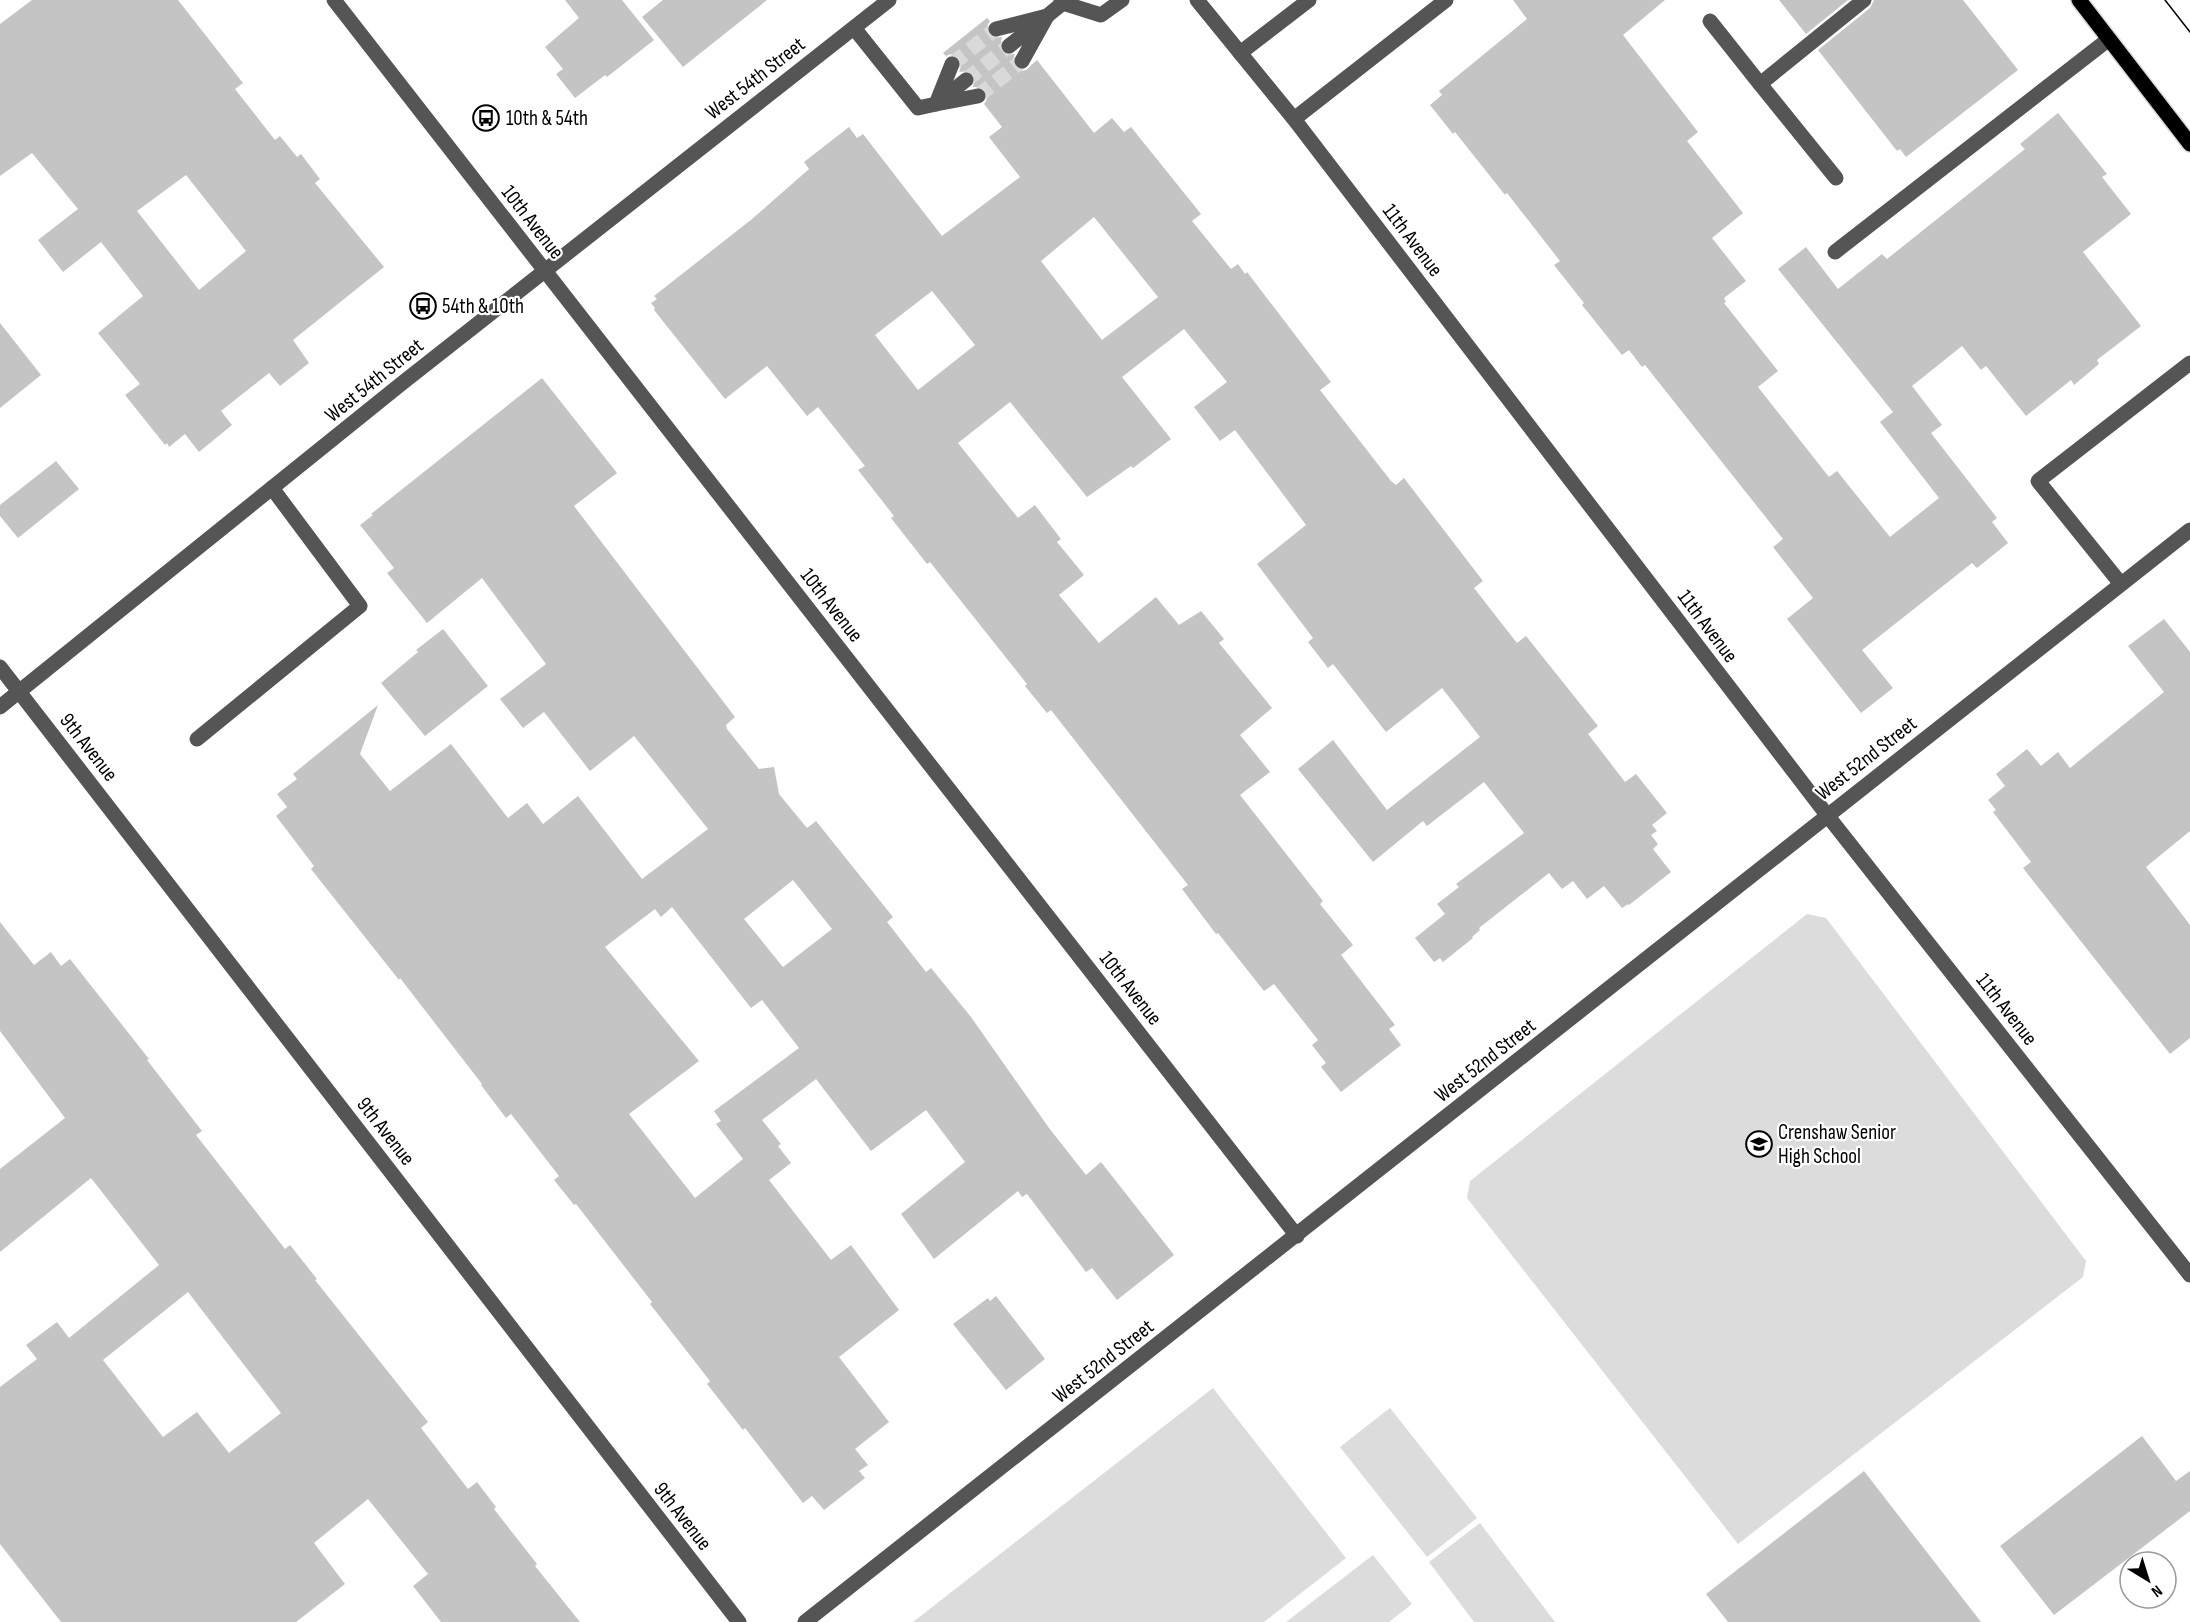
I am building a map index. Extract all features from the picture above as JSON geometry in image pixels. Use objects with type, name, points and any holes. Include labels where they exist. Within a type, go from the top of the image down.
[{"type":"main road","points":[[2079,0],[2190,144]]},
{"type":"street","name":"10th Avenue","points":[[334,0],[1297,1236]]},
{"type":"street","name":"West 54th Street","points":[[0,706],[401,384],[890,0]]},
{"type":"street","points":[[1009,46],[1062,1],[1101,15],[1122,0]]},
{"type":"street","name":"11th Avenue","points":[[1197,0],[1293,119],[1827,815],[2190,1275]]},
{"type":"street","points":[[1240,53],[1309,0]]},
{"type":"street","points":[[1293,119],[1446,0]]},
{"type":"street","points":[[1760,84],[1864,0]]},
{"type":"street","points":[[996,29],[1047,16]]},
{"type":"street","points":[[1022,61],[1047,16]]},
{"type":"street","points":[[1710,21],[1836,178]]},
{"type":"street","points":[[854,28],[918,108],[978,96]]},
{"type":"street","points":[[1835,252],[2109,39]]},
{"type":"street","points":[[936,104],[952,64]]},
{"type":"street","points":[[936,104],[966,81]]},
{"type":"street","points":[[2121,584],[2038,481],[2190,363]]},
{"type":"street","points":[[197,739],[360,606],[272,488]]},
{"type":"street","name":"West 52nd Street","points":[[805,1622],[2190,530]]},
{"type":"street","name":"9th Avenue","points":[[0,667],[739,1622]]},
{"type":"shaded area","points":[[1807,914],[1826,918],[2086,1261],[2083,1277],[1738,1544],[1467,1198],[1470,1181]]},
{"type":"shaded area","points":[[1213,1388],[1346,1558],[1264,1622],[913,1622]]},
{"type":"shaded area","points":[[1390,1408],[1477,1518],[1427,1557],[1340,1447]]},
{"type":"shaded area","points":[[1480,1523],[1555,1622],[1474,1622],[1429,1562]]},
{"type":"shaded area","points":[[1373,1555],[1412,1604],[1389,1622],[1286,1622]]},
{"type":"building","points":[[32,0],[178,0],[243,83],[235,89],[275,140],[280,136],[297,157],[301,154],[320,179],[315,183],[384,267],[293,340],[309,363],[280,386],[269,373],[221,411],[232,425],[199,452],[185,434],[169,447],[167,443],[165,445],[125,395],[140,384],[98,333],[143,296],[101,242],[63,272],[38,240],[78,209],[32,153],[0,176],[0,24]],"holes":[[[186,175],[246,251],[199,290],[137,211]]]},
{"type":"building","points":[[565,0],[622,0],[654,40],[607,77],[605,75],[575,98],[556,74],[563,69],[545,47],[579,18]]},
{"type":"building","points":[[663,0],[767,0],[683,67],[642,17]]},
{"type":"building","points":[[1513,0],[1665,0],[1623,35],[1698,132],[1687,141],[1743,213],[1712,238],[1746,281],[1724,298],[1726,302],[1724,303],[1778,371],[1758,387],[1829,477],[1837,471],[1890,537],[1939,498],[1880,422],[1893,412],[1778,269],[1806,247],[1838,289],[1882,254],[1887,259],[2025,149],[2020,144],[2058,113],[2107,174],[2102,177],[2131,214],[2083,252],[2141,326],[2097,360],[2099,364],[2074,385],[2071,380],[2026,416],[1986,366],[1981,370],[1962,346],[1912,386],[1942,425],[1931,433],[1997,518],[1992,522],[2008,543],[1977,568],[1972,563],[1862,650],[1893,688],[1861,713],[1787,619],[1813,598],[1773,547],[1783,539],[1645,365],[1642,367],[1629,350],[1622,355],[1554,265],[1560,261],[1507,193],[1505,195],[1455,132],[1453,134],[1430,105],[1442,95],[1439,91],[1527,19]]},
{"type":"building","points":[[1779,0],[1848,0],[1806,34]]},
{"type":"building","points":[[1874,0],[1963,0],[2018,70],[1906,157],[1900,149],[1897,151],[1818,50],[1870,8]]},
{"type":"building","points":[[987,18],[990,21],[987,32],[993,38],[1002,37],[1000,48],[1006,55],[1015,54],[1012,61],[1014,66],[1022,71],[1026,70],[1037,60],[1094,133],[1112,118],[1124,132],[1131,127],[1201,214],[1192,221],[1231,269],[1238,264],[1245,274],[1247,272],[1331,382],[1320,390],[1391,481],[1396,485],[1404,478],[1483,581],[1474,588],[1517,643],[1526,636],[1598,726],[1588,734],[1625,782],[1636,774],[1667,813],[1652,825],[1657,831],[1651,835],[1658,844],[1653,849],[1671,872],[1629,905],[1622,908],[1604,886],[1587,899],[1573,881],[1562,889],[1549,873],[1479,928],[1480,930],[1473,938],[1443,962],[1440,958],[1434,962],[1415,938],[1445,914],[1437,904],[1459,887],[1456,884],[1524,833],[1484,782],[1427,826],[1423,821],[1373,862],[1298,769],[1333,740],[1387,810],[1480,737],[1442,688],[1386,732],[1333,664],[1328,668],[1308,642],[1313,638],[1257,564],[1306,525],[1235,430],[1220,441],[1194,407],[1227,382],[1184,329],[1122,377],[1171,439],[1133,468],[1131,466],[1087,497],[1010,402],[958,443],[1018,518],[1035,505],[1061,539],[1057,542],[1084,575],[1059,595],[1099,643],[1156,597],[1179,625],[1201,611],[1224,639],[1219,643],[1272,708],[1240,735],[1270,772],[1240,795],[1323,901],[1320,904],[1353,945],[1341,955],[1395,1025],[1389,1029],[1401,1045],[1341,1092],[1321,1067],[1326,1063],[1312,1045],[1318,1040],[1274,984],[1264,991],[1218,933],[1216,934],[1182,889],[1188,885],[1051,710],[1047,713],[1025,686],[1027,684],[930,562],[927,564],[891,518],[894,516],[858,470],[865,466],[818,407],[807,416],[767,366],[725,399],[654,310],[651,303],[657,299],[654,296],[752,219],[809,169],[804,162],[849,127],[857,138],[863,134],[942,236],[1020,177],[989,137],[1002,127],[984,104],[987,99],[986,90],[973,87],[975,78],[970,71],[959,72],[962,63],[959,58],[951,54],[946,56],[943,53]],"holes":[[[1094,217],[1158,297],[1102,340],[1041,261]],[[932,291],[975,345],[918,390],[875,335]]]},
{"type":"building","points":[[0,323],[41,375],[0,408]]},
{"type":"building","points":[[542,378],[617,473],[574,506],[735,717],[726,725],[727,729],[759,769],[774,767],[779,794],[807,828],[816,821],[893,917],[887,922],[926,972],[931,968],[971,1017],[1049,1128],[1086,1175],[1101,1162],[1174,1255],[1117,1300],[1092,1268],[1086,1272],[1027,1194],[1022,1197],[1018,1191],[934,1259],[901,1214],[965,1162],[926,1110],[871,1151],[816,1079],[762,1120],[781,1144],[778,1146],[791,1163],[769,1180],[831,1260],[851,1245],[899,1310],[839,1357],[889,1422],[855,1449],[868,1465],[859,1471],[865,1478],[824,1510],[812,1496],[803,1503],[745,1428],[743,1430],[707,1384],[710,1381],[650,1304],[652,1302],[576,1204],[574,1205],[554,1180],[559,1176],[511,1114],[506,1118],[400,978],[399,980],[311,869],[314,866],[276,816],[287,807],[277,794],[297,779],[293,774],[378,705],[360,754],[390,791],[451,744],[508,818],[527,803],[543,824],[578,796],[642,879],[708,829],[634,736],[590,771],[544,712],[523,728],[500,699],[546,664],[482,578],[427,623],[387,573],[394,568],[360,525],[373,515],[371,514]],"holes":[[[793,880],[832,929],[783,967],[744,919]],[[672,907],[751,1008],[762,1000],[799,1048],[714,1111],[721,1121],[716,1124],[743,1159],[695,1198],[629,1114],[699,1061],[605,947],[655,909],[661,917]]]},
{"type":"building","points":[[56,461],[79,489],[18,538],[0,516],[0,505]]},
{"type":"building","points":[[2164,619],[2190,652],[2190,831],[2146,867],[2190,925],[2190,1038],[2170,1054],[2023,868],[2031,862],[1993,812],[1996,810],[1988,800],[2005,786],[1996,774],[2027,749],[2041,766],[2058,752],[2070,768],[2164,692],[2128,646]]},
{"type":"building","points":[[443,629],[488,686],[425,736],[381,683],[418,652],[416,650]]},
{"type":"building","points":[[0,922],[34,965],[51,952],[61,966],[70,959],[202,1131],[196,1135],[285,1249],[290,1245],[317,1279],[315,1280],[428,1422],[421,1428],[468,1489],[477,1482],[496,1507],[494,1509],[537,1564],[535,1566],[580,1622],[441,1622],[413,1586],[428,1574],[368,1499],[314,1543],[345,1584],[296,1622],[61,1622],[0,1544],[0,1387],[37,1359],[26,1345],[57,1322],[69,1338],[159,1265],[91,1178],[0,1252],[0,1169],[65,1118],[0,1031]],"holes":[[[188,1292],[281,1413],[229,1453],[197,1412],[163,1437],[103,1360]]]},
{"type":"building","points":[[996,1296],[1045,1359],[1006,1390],[953,1324],[988,1298],[990,1301]]},
{"type":"building","points":[[2142,1436],[2176,1481],[2190,1471],[2190,1511],[2139,1550],[2118,1550],[2118,1566],[2054,1615],[2000,1546]]},
{"type":"building","points":[[1864,1471],[1981,1622],[1728,1622],[1706,1594]]},
{"type":"tunnel","points":[[952,64],[996,29]]},
{"type":"tunnel","points":[[966,80],[1009,46]]},
{"type":"tunnel","points":[[978,96],[1022,61]]},
{"type":"tram line","points":[[2165,0],[2190,32]]},
{"type":"place","name":"10th & 54th","points":[[486,118]]},
{"type":"place","name":"54th & 10th","points":[[423,306]]},
{"type":"place","name":"Crenshaw Senior High School","points":[[1759,1144]]}]
